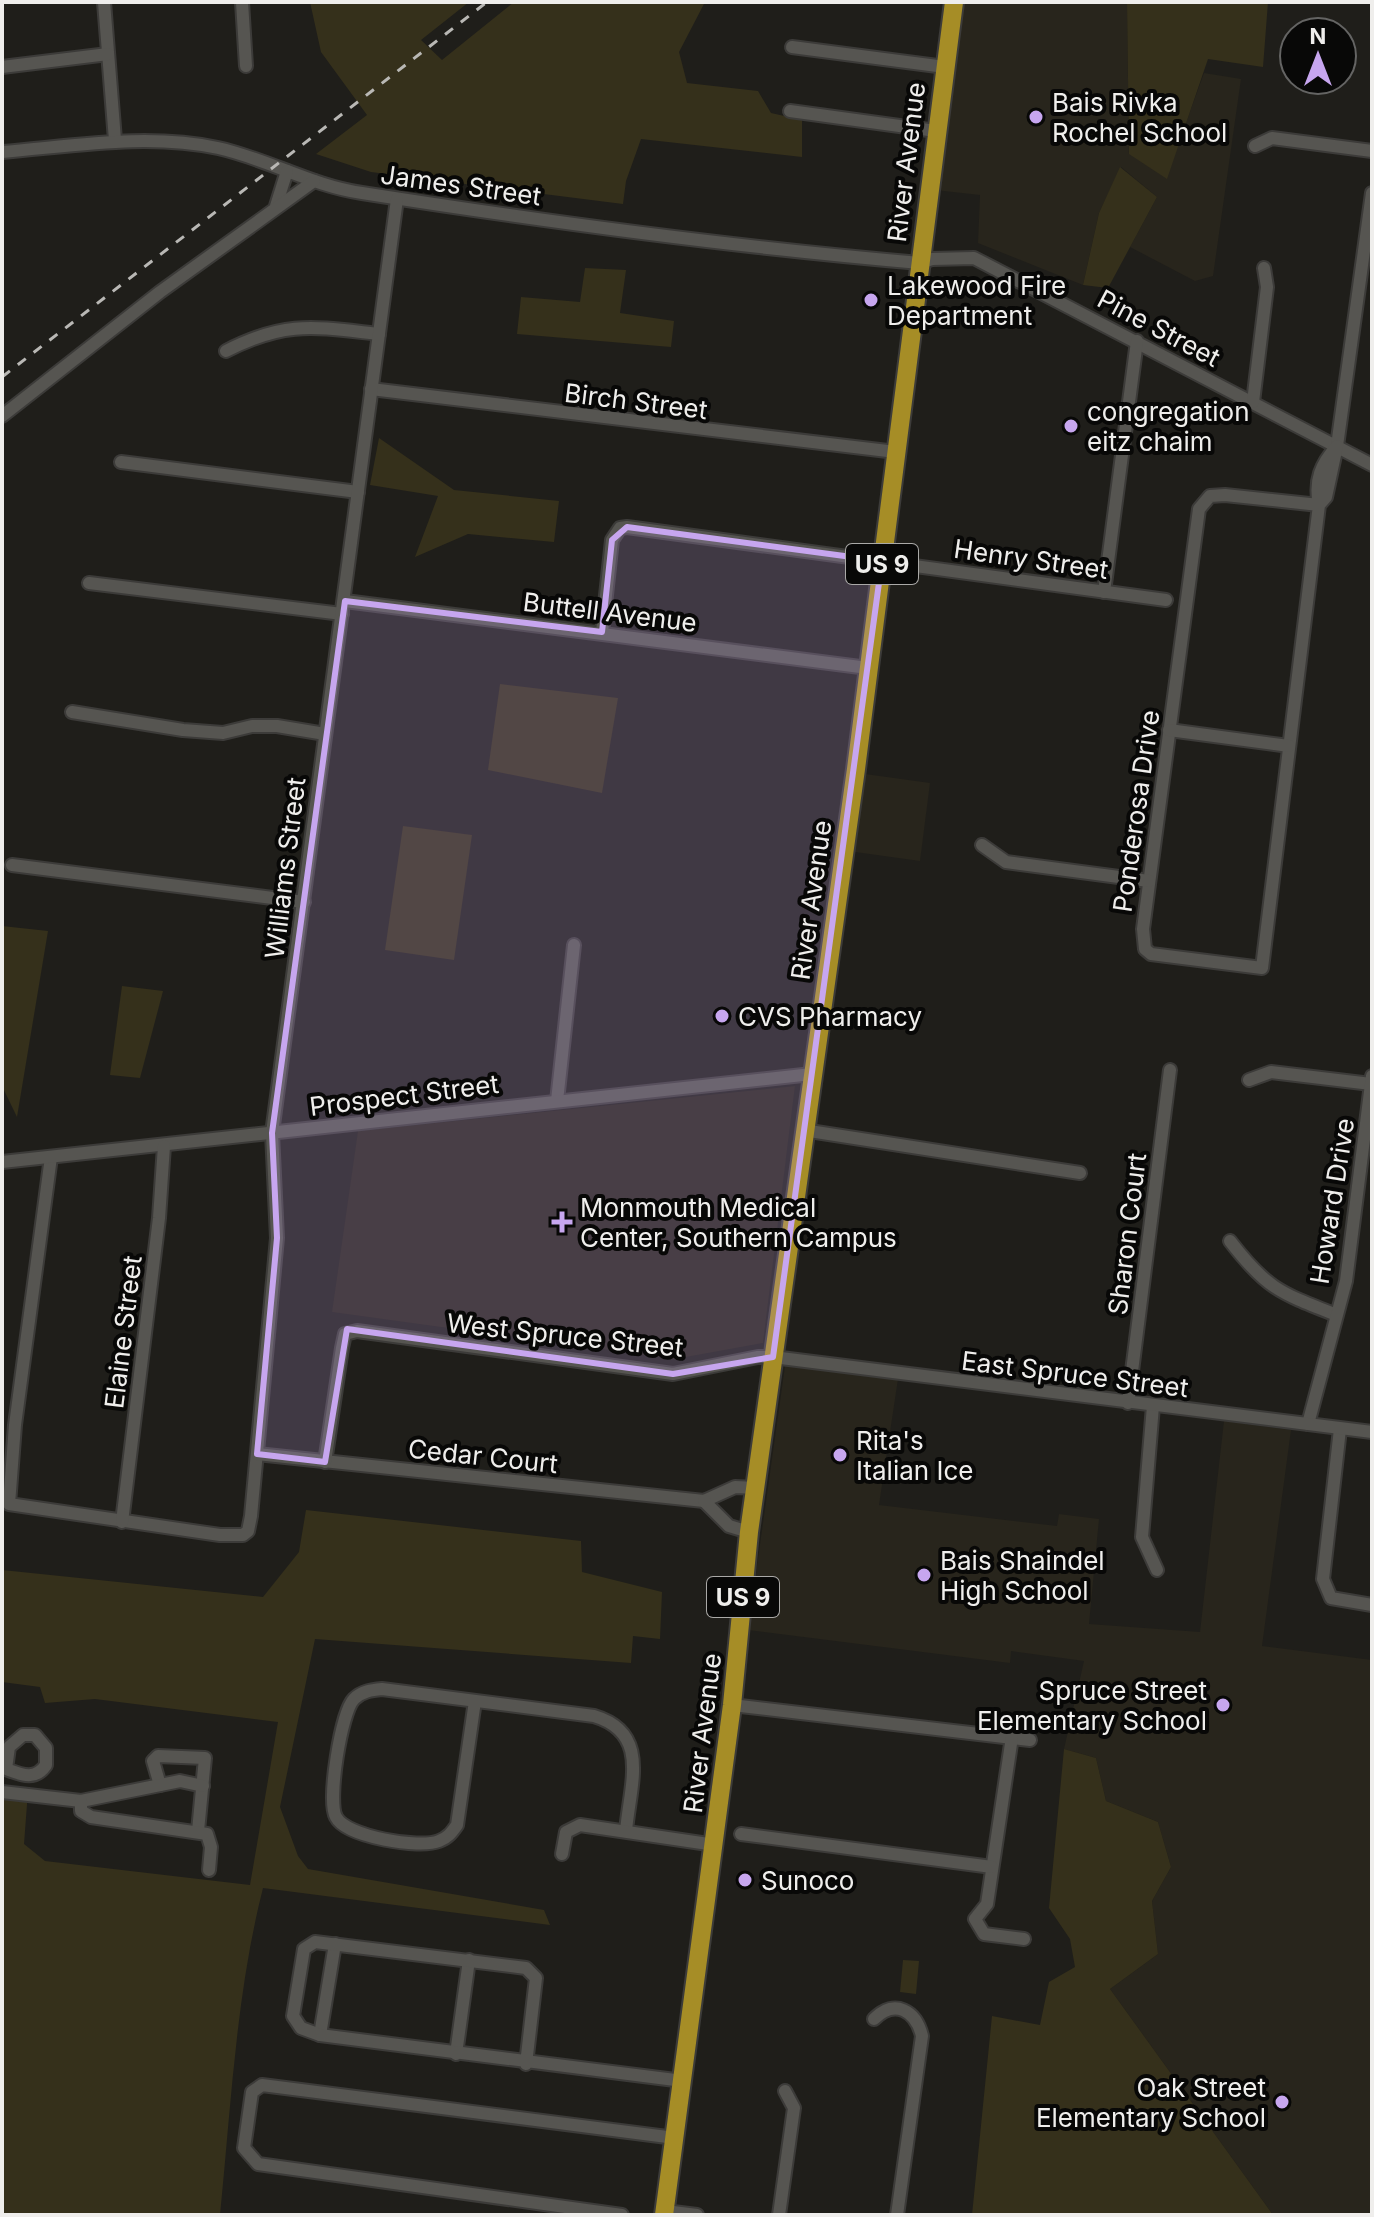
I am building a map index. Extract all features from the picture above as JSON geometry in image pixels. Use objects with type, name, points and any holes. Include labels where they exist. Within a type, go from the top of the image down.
[{"type":"highway","name":"River Avenue","points":[[665,2213],[715,1845],[749,1532],[868,668],[954,2]]},
{"type":"street","points":[[104,2],[115,140]]},
{"type":"street","points":[[242,2],[246,66]]},
{"type":"street","points":[[792,47],[945,67]]},
{"type":"street","points":[[2,67],[108,54]]},
{"type":"street","points":[[790,111],[936,131]]},
{"type":"street","points":[[1255,146],[1272,138],[1372,151]]},
{"type":"street","name":"James Street","points":[[2,152],[115,140],[219,148],[342,190],[826,255],[920,263]]},
{"type":"street","points":[[276,206],[287,171]]},
{"type":"street","points":[[2,416],[276,206],[314,181]]},
{"type":"street","name":"Ponderosa Drive","points":[[1319,505],[1225,495],[1203,500],[1199,509],[1142,942],[1151,954],[1262,968],[1319,505],[1326,497],[1337,446],[1372,194]]},
{"type":"street","name":"Williams Street","points":[[122,1522],[235,1536],[248,1531],[277,1238],[272,1133],[397,199]]},
{"type":"street","name":"Pine Street","points":[[920,263],[958,256],[988,263],[1372,465]]},
{"type":"street","points":[[1253,402],[1267,287],[1264,268]]},
{"type":"street","points":[[226,351],[277,329],[303,326],[379,334]]},
{"type":"street","points":[[1104,592],[1137,341]]},
{"type":"street","name":"Birch Street","points":[[371,389],[896,452]]},
{"type":"street","points":[[121,462],[358,492]]},
{"type":"street","name":"Henry Street","points":[[602,632],[612,540],[620,528],[627,527],[1166,600]]},
{"type":"street","name":"Buttell Avenue","points":[[89,583],[602,632],[868,668]]},
{"type":"street","points":[[72,712],[183,730],[223,733],[252,726],[277,726],[325,734]]},
{"type":"street","points":[[1169,730],[1289,746]]},
{"type":"street","points":[[982,845],[1006,862],[1149,881]]},
{"type":"street","points":[[12,865],[304,902]]},
{"type":"street","points":[[557,1101],[574,945]]},
{"type":"street","name":"Sharon Court","points":[[1128,1403],[1170,1070]]},
{"type":"street","points":[[1249,1080],[1271,1072],[1371,1080]]},
{"type":"street","name":"Prospect Street","points":[[2,1162],[812,1074]]},
{"type":"street","name":"Howard Drive","points":[[1308,1424],[1334,1314],[1346,1281],[1371,1080]]},
{"type":"street","points":[[803,1130],[1080,1173]]},
{"type":"street","name":"Elaine Street","points":[[122,1522],[159,1218],[164,1146]]},
{"type":"street","points":[[51,1157],[11,1462],[9,1504],[122,1522]]},
{"type":"street","points":[[1230,1241],[1258,1276],[1280,1293],[1334,1314]]},
{"type":"street","name":"West Spruce Street","points":[[325,1462],[342,1348],[345,1334],[351,1331],[673,1374],[758,1357],[773,1357]]},
{"type":"street","name":"East Spruce Street","points":[[773,1357],[1372,1432]]},
{"type":"street","points":[[1153,1406],[1142,1537],[1157,1570]]},
{"type":"street","points":[[1340,1429],[1323,1579],[1331,1598],[1372,1605]]},
{"type":"street","name":"Cedar Court","points":[[257,1454],[704,1501],[735,1487],[757,1488]]},
{"type":"street","points":[[704,1501],[729,1526],[749,1532]]},
{"type":"street","points":[[475,1701],[457,1825],[449,1836],[429,1842],[373,1837],[354,1833],[337,1820],[332,1797],[346,1713],[353,1699],[366,1691],[382,1689],[594,1716],[621,1727],[631,1742],[626,1831]]},
{"type":"street","points":[[732,1705],[1030,1740]]},
{"type":"street","points":[[1012,1737],[987,1904],[975,1919],[984,1934],[1024,1939]]},
{"type":"street","points":[[160,1785],[153,1761],[158,1756],[205,1758],[198,1831]]},
{"type":"street","points":[[6,1769],[2,1792],[81,1801],[180,1781],[203,1786]]},
{"type":"street","points":[[81,1801],[81,1811],[91,1817],[198,1831],[210,1837],[209,1870]]},
{"type":"street","points":[[562,1854],[566,1832],[580,1825],[715,1845]]},
{"type":"street","points":[[741,1834],[992,1867]]},
{"type":"street","points":[[526,2064],[536,1978],[526,1968],[315,1942],[304,1949],[293,2016],[301,2028],[320,2035],[526,2064],[683,2081]]},
{"type":"street","points":[[320,2035],[335,1944]]},
{"type":"street","points":[[456,2054],[469,1960]]},
{"type":"street","points":[[874,2019],[890,2009],[908,2011],[918,2019],[922,2036],[897,2215]]},
{"type":"street","points":[[622,2215],[258,2164],[244,2148],[252,2092],[262,2085],[675,2138]]},
{"type":"street","points":[[779,2215],[794,2108],[785,2091]]},
{"type":"street","points":[[665,2213],[697,2215]]},
{"type":"highlighted area","points":[[627,527],[882,561],[773,1357],[673,1374],[347,1329],[325,1462],[257,1454],[277,1238],[272,1133],[345,601],[602,632],[612,540]]},
{"type":"shaded area","points":[[310,2],[469,2],[421,40],[442,60],[514,2],[705,2],[679,52],[687,83],[758,91],[771,113],[802,120],[802,157],[641,139],[626,181],[623,204],[371,172],[316,154],[367,115],[321,52]]},
{"type":"shaded area","name":"Bais Rivka Rochel School","points":[[958,2],[1127,2],[1129,153],[1166,178],[1204,73],[1241,79],[1213,276],[1195,281],[1130,247],[1157,197],[1121,167],[1099,213],[1083,285],[978,243],[980,195],[935,190]]},
{"type":"shaded area","points":[[1127,2],[1268,2],[1263,67],[1208,59],[1167,179],[1129,154]]},
{"type":"shaded area","points":[[1120,167],[1157,197],[1108,288],[1083,285],[1099,213]]},
{"type":"shaded area","points":[[585,268],[626,270],[620,313],[674,321],[671,347],[517,334],[521,297],[580,302]]},
{"type":"shaded area","points":[[379,438],[454,490],[559,501],[554,542],[468,534],[415,557],[438,496],[370,485]]},
{"type":"shaded area","points":[[500,684],[618,698],[602,793],[488,770]]},
{"type":"shaded area","points":[[858,773],[930,783],[920,861],[848,851]]},
{"type":"shaded area","points":[[403,826],[472,835],[454,960],[385,950]]},
{"type":"shaded area","points":[[2,926],[48,931],[17,1117],[2,1086]]},
{"type":"shaded area","points":[[122,986],[163,991],[140,1078],[110,1075]]},
{"type":"shaded area","name":"Monmouth Medical Center, Southern Campus","points":[[795,1086],[763,1343],[675,1359],[332,1312],[358,1131]]},
{"type":"shaded area","points":[[785,1366],[898,1379],[879,1505],[1057,1526],[1059,1514],[1099,1519],[1089,1624],[1200,1632],[1224,1421],[1291,1430],[1262,1646],[1372,1660],[1372,2215],[1273,2215],[1110,1989],[1158,1954],[1152,1901],[1171,1867],[1158,1822],[1106,1801],[1096,1758],[1064,1749],[1084,1661],[1011,1651],[1010,1663],[748,1630]]},
{"type":"shaded area","points":[[306,1510],[581,1541],[582,1572],[662,1592],[660,1639],[633,1636],[631,1663],[315,1639],[280,1807],[298,1856],[308,1869],[544,1910],[550,1925],[263,1888],[240,2009],[220,2215],[2,2215],[2,1789],[28,1791],[24,1844],[45,1861],[250,1885],[278,1722],[95,1699],[45,1703],[40,1687],[2,1682],[2,1570],[263,1597],[299,1552]]},
{"type":"shaded area","points":[[1064,1749],[1096,1758],[1106,1801],[1158,1822],[1171,1867],[1152,1901],[1158,1954],[1110,1989],[1273,2215],[972,2215],[992,2016],[1040,2025],[1049,1982],[1075,1967],[1070,1939],[1049,1908]]},
{"type":"shaded area","points":[[903,1960],[919,1961],[916,1994],[900,1992]]},
{"type":"railway","points":[[2,377],[487,2]]},
{"type":"place","name":"Bais Rivka Rochel School","points":[[1036,117]]},
{"type":"place","name":"Lakewood Fire Department","points":[[871,300]]},
{"type":"place","name":"congregation eitz chaim","points":[[1071,426]]},
{"type":"place","name":"CVS Pharmacy","points":[[722,1016]]},
{"type":"place","name":"Monmouth Medical Center, Southern Campus","points":[[562,1222]]},
{"type":"place","name":"Rita's Italian Ice","points":[[840,1455]]},
{"type":"place","name":"Bais Shaindel High School","points":[[924,1575]]},
{"type":"place","name":"Spruce Street Elementary School","points":[[1223,1705]]},
{"type":"place","name":"Sunoco","points":[[745,1880]]},
{"type":"place","name":"Oak Street Elementary School","points":[[1282,2102]]}]
